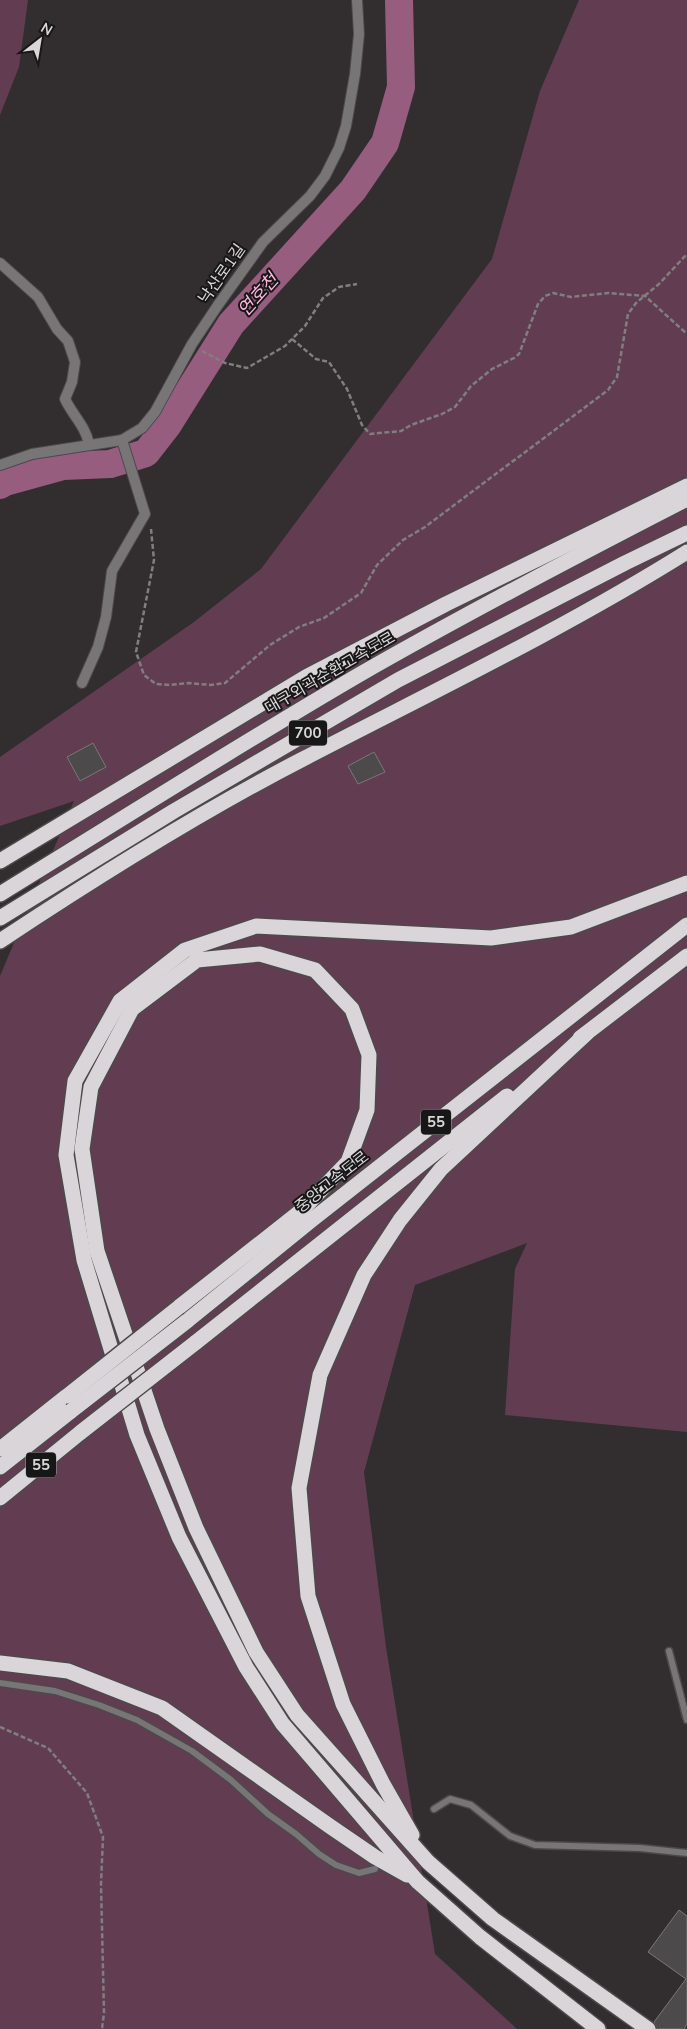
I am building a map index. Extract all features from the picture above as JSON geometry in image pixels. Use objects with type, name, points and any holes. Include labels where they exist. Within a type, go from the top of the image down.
[{"type":"highway","points":[[0,861],[306,677],[446,604],[687,486]]},
{"type":"highway","name":"대구외곽순환고속도로","points":[[0,894],[274,725],[373,667],[500,596],[687,499]]},
{"type":"highway","name":"700","points":[[0,918],[174,811],[398,680],[687,533]]},
{"type":"highway","points":[[0,941],[175,830],[302,760],[518,648],[597,605],[687,552]]},
{"type":"highway","points":[[598,2029],[480,1937],[418,1882],[282,1723],[246,1667],[179,1537],[137,1434],[84,1260],[66,1155],[75,1081],[120,1001],[185,950],[256,926],[491,938],[571,927],[687,883]]},
{"type":"highway","name":"중앙고속도로","points":[[0,1467],[69,1404],[187,1321],[312,1219],[687,925]]},
{"type":"highway","points":[[0,1448],[69,1404],[179,1308],[301,1211],[348,1162],[367,1110],[369,1055],[352,1009],[315,970],[260,954],[197,960],[132,1009],[92,1087],[82,1149],[97,1252],[157,1429],[196,1528],[256,1652],[297,1715],[428,1862],[492,1919],[648,2029]]},
{"type":"highway","name":"55","points":[[0,1498],[687,956]]},
{"type":"highway","points":[[428,1862],[383,1784],[343,1704],[308,1596],[299,1488],[320,1375],[364,1275],[400,1220],[441,1169],[587,1033]]},
{"type":"highway","points":[[0,1663],[68,1671],[162,1708],[360,1847],[418,1882]]},
{"type":"street","name":"낙산로1길","points":[[0,465],[32,454],[90,444],[123,445],[142,428],[155,412],[192,344],[218,305],[263,242],[310,196],[325,176],[339,148],[350,104],[359,34],[357,0]]},
{"type":"street","points":[[0,263],[38,298],[57,329],[68,341],[74,362],[72,382],[65,399],[72,413],[86,430],[90,444]]},
{"type":"street","points":[[82,683],[98,647],[106,617],[112,571],[145,514],[123,445]]},
{"type":"lane","points":[[669,1651],[687,1720]]},
{"type":"lane","points":[[0,1682],[54,1691],[99,1704],[137,1720],[192,1751],[231,1780],[268,1814],[336,1865],[358,1873],[374,1869]]},
{"type":"lane","points":[[434,1808],[450,1799],[471,1805],[510,1836],[535,1845],[640,1848],[687,1853]]},
{"type":"path","points":[[145,514],[151,529],[154,560],[136,652],[144,674],[156,684],[170,686],[188,683],[211,685],[225,683],[270,645],[299,627],[324,618],[361,593],[377,565],[403,540],[425,527],[608,390],[617,377],[628,314],[636,303],[658,284],[687,254]]},
{"type":"path","points":[[202,350],[225,363],[247,368],[285,346],[305,326],[323,298],[339,287],[357,284]]},
{"type":"path","points":[[292,339],[316,359],[329,362],[347,389],[362,425],[370,434],[379,434],[401,431],[455,407],[471,386],[492,369],[518,354],[528,334],[530,322],[538,304],[545,296],[552,293],[571,297],[608,293],[644,296],[687,334]]},
{"type":"path","points":[[0,1727],[48,1748],[87,1793],[103,1837],[101,1884],[104,2013],[102,2029]]},
{"type":"shaded area","points":[[0,0],[28,0],[19,67],[0,115]]},
{"type":"shaded area","points":[[579,0],[687,0],[687,1432],[505,1415],[515,1269],[527,1243],[415,1285],[364,1472],[386,1647],[435,1954],[517,2029],[0,2029],[0,976],[74,801],[0,826],[0,757],[194,622],[261,569],[492,259],[540,91]]},
{"type":"building","points":[[93,743],[106,767],[80,781],[67,757]]},
{"type":"building","points":[[374,752],[385,772],[358,784],[348,766]]},
{"type":"building","points":[[679,1910],[687,1916],[687,2024],[684,2029],[657,2029],[654,2022],[686,1979],[648,1952]]},
{"type":"waterway","name":"연호천","points":[[0,485],[63,466],[110,464],[146,453],[167,426],[231,324],[353,190],[385,143],[401,87],[399,0]]}]
